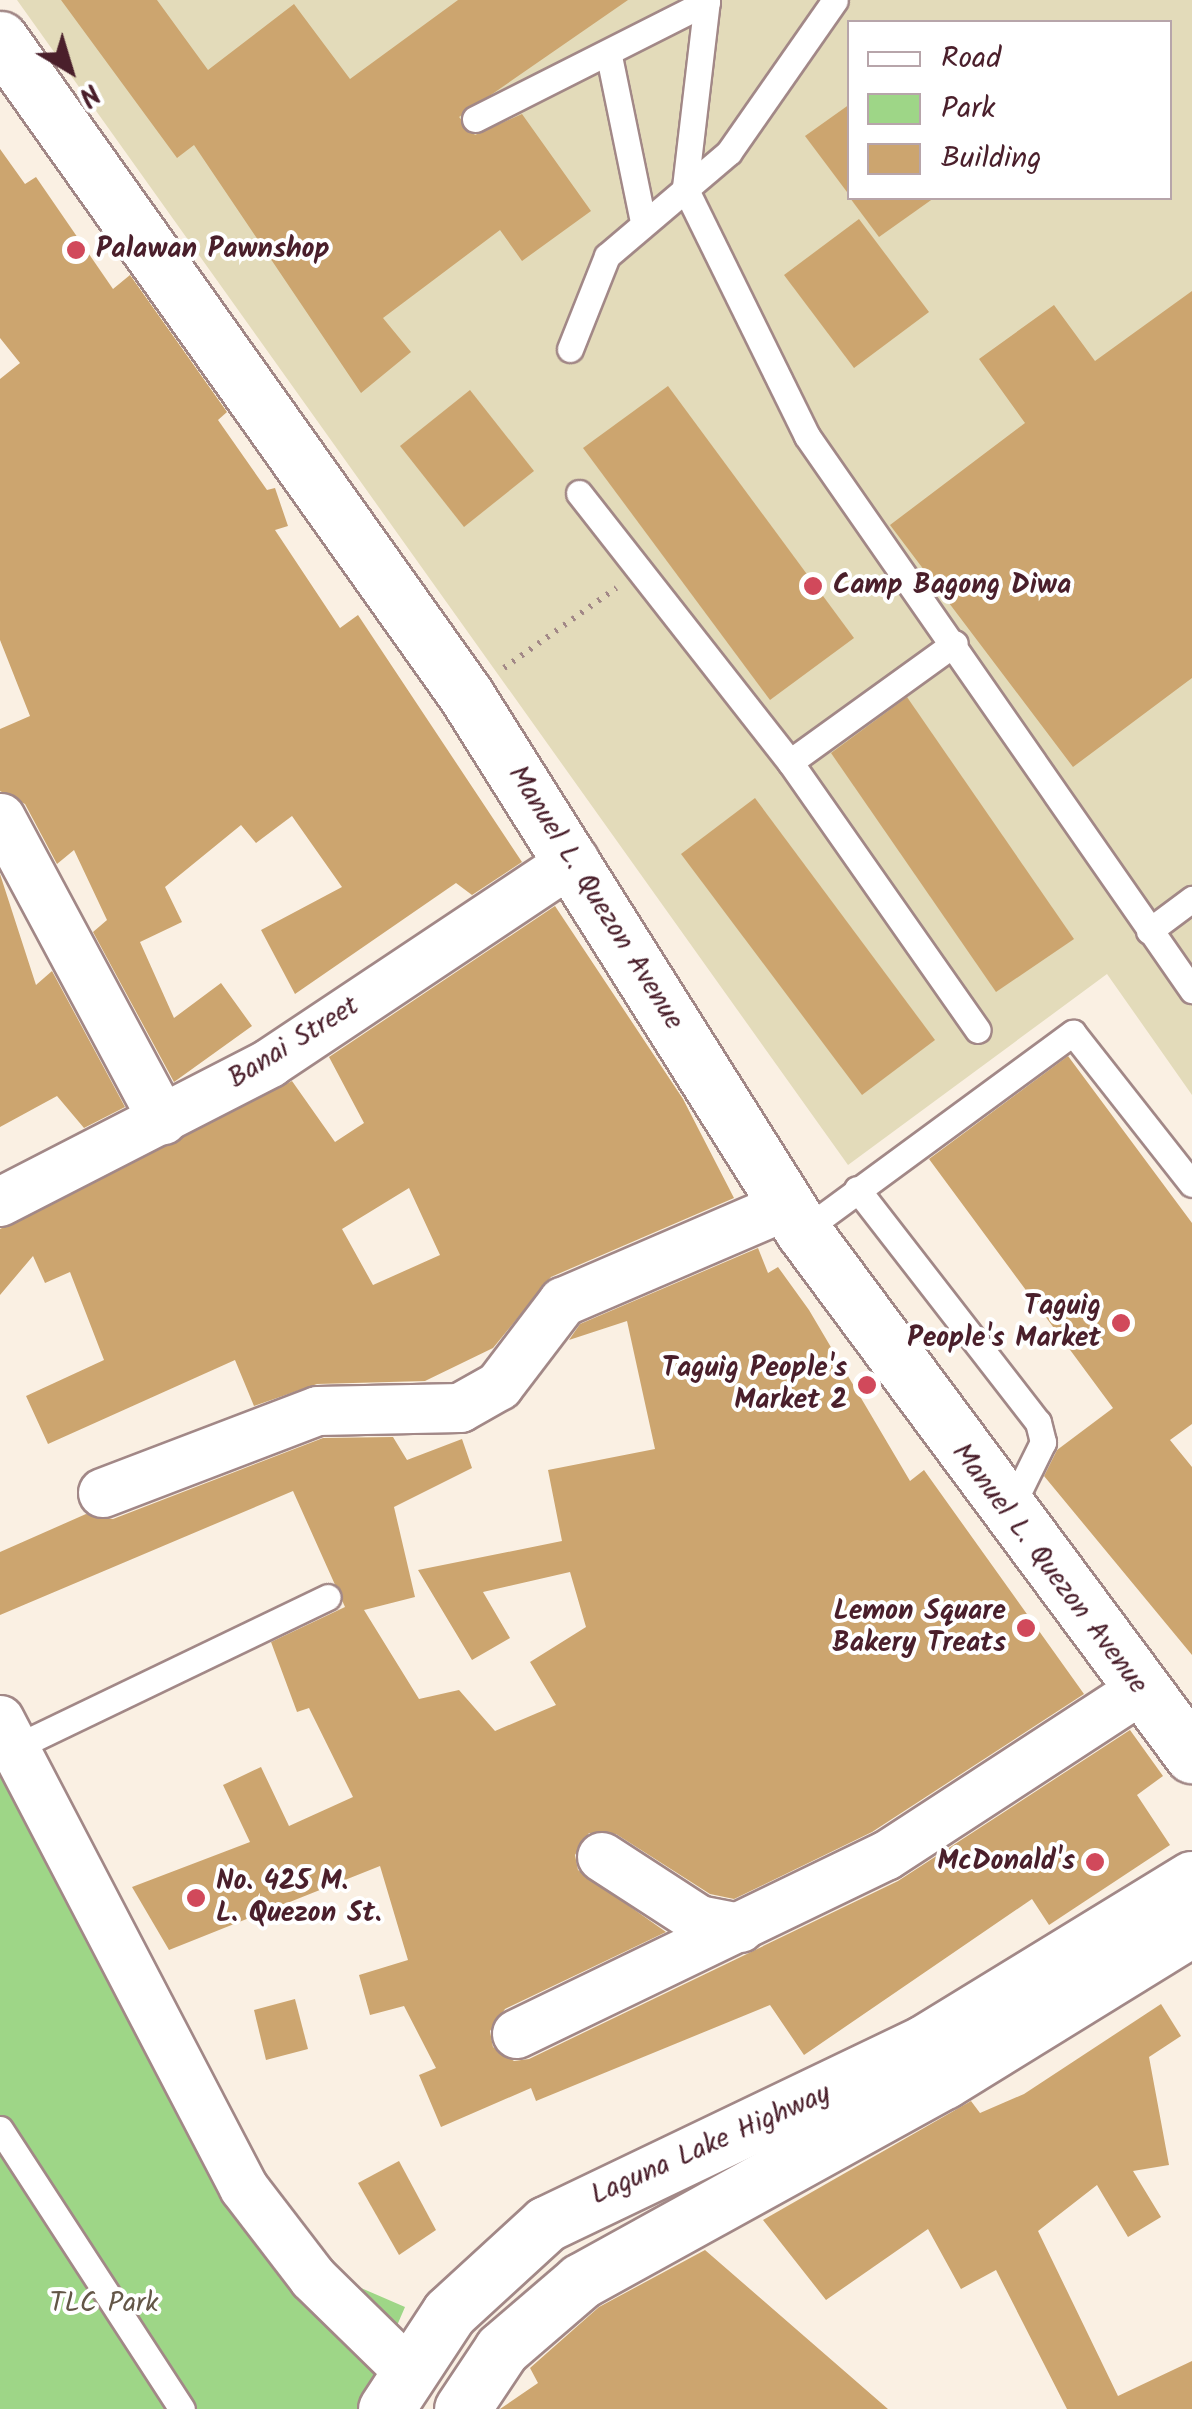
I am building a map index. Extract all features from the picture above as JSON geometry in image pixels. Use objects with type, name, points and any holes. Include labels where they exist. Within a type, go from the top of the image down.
[{"type":"main road","name":"Manuel L. Quezon Avenue","points":[[0,40],[574,860],[795,1219],[1007,1516],[1192,1755]]},
{"type":"main road","name":"Laguna Lake Highway","points":[[396,2389],[449,2313],[546,2224],[924,2043],[1192,1879]]},
{"type":"main road","name":"Laguna Lake Highway","points":[[462,2409],[502,2348],[581,2281],[944,2081],[1192,1928]]},
{"type":"street","points":[[1,818],[163,1120]]},
{"type":"street","name":"Banai Street","points":[[0,1202],[270,1063],[574,860]]},
{"type":"street","points":[[103,1493],[318,1411],[460,1408],[499,1386],[564,1302],[795,1219]]},
{"type":"street","points":[[517,2034],[886,1856],[1141,1690]]},
{"type":"street","points":[[7,1734],[244,2188],[396,2389]]},
{"type":"street","points":[[602,1857],[699,1920],[740,1928]]},
{"type":"lane","points":[[570,348],[607,256],[642,217],[728,152],[834,0]]},
{"type":"lane","points":[[707,1],[685,188],[807,436],[955,643],[1192,990]]},
{"type":"lane","points":[[475,119],[609,56],[707,1]]},
{"type":"lane","points":[[609,56],[642,217]]},
{"type":"lane","points":[[579,494],[790,762],[978,1030]]},
{"type":"lane","points":[[790,762],[955,643]]},
{"type":"lane","points":[[1149,931],[1192,899]]},
{"type":"lane","points":[[795,1219],[857,1188],[1073,1033],[1192,1184]]},
{"type":"lane","points":[[857,1188],[1038,1422],[1043,1442],[1007,1516]]},
{"type":"lane","points":[[7,1734],[328,1598]]},
{"type":"lane","points":[[0,2129],[182,2409]]},
{"type":"path","points":[[534,646],[638,572]]},
{"type":"shaded area","name":"Camp Bagong Diwa","points":[[17,0],[1192,0],[1192,1095],[1107,974],[848,1165]]},
{"type":"green space","name":"TLC Park","points":[[0,1735],[257,2243],[405,2307],[361,2409],[0,2409]]},
{"type":"building","points":[[61,0],[157,0],[208,70],[294,4],[350,79],[458,0],[628,0],[459,117],[475,135],[522,114],[591,211],[522,261],[500,230],[383,318],[411,352],[361,393],[194,145],[177,158]]},
{"type":"building","points":[[847,106],[847,192],[805,136]]},
{"type":"building","points":[[0,149],[25,184],[36,177],[113,289],[130,275],[227,412],[218,420],[267,490],[275,488],[288,526],[275,530],[340,628],[358,615],[522,862],[472,895],[456,883],[295,994],[261,930],[342,887],[292,816],[256,843],[241,825],[165,887],[182,922],[140,942],[174,1018],[221,983],[252,1026],[174,1082],[93,932],[107,920],[74,850],[57,864],[25,804],[0,791],[0,729],[30,716],[0,640],[0,379],[20,363],[0,338]]},
{"type":"building","points":[[851,200],[931,200],[879,237]]},
{"type":"building","points":[[859,219],[929,312],[854,368],[784,275]]},
{"type":"building","points":[[1192,291],[1192,678],[1073,767],[890,525],[1025,423],[979,359],[1054,305],[1095,361]]},
{"type":"building","points":[[668,386],[854,638],[770,700],[583,448]]},
{"type":"building","points":[[470,390],[534,471],[464,527],[400,446]]},
{"type":"building","points":[[907,697],[1074,939],[996,992],[831,753]]},
{"type":"building","points":[[755,798],[935,1040],[862,1095],[681,854]]},
{"type":"building","points":[[0,874],[36,985],[52,971],[125,1107],[84,1128],[57,1096],[0,1127]]},
{"type":"building","points":[[555,906],[683,1099],[734,1198],[551,1277],[493,1348],[425,1381],[317,1384],[254,1406],[235,1360],[48,1444],[26,1396],[104,1360],[70,1272],[45,1283],[33,1256],[0,1295],[0,1229],[292,1081],[335,1142],[364,1123],[329,1057]],"holes":[[[409,1188],[440,1255],[373,1285],[342,1229]]]},
{"type":"building","name":"Taguig People's Market","points":[[1068,1056],[1192,1223],[1192,1424],[1170,1440],[1192,1467],[1192,1655],[1044,1476],[1057,1450],[1113,1408],[929,1159]]},
{"type":"building","points":[[758,1248],[768,1273],[778,1267],[809,1310],[910,1481],[924,1470],[1084,1694],[872,1832],[734,1899],[710,1894],[616,1834],[589,1833],[575,1855],[578,1870],[666,1932],[505,2009],[490,2031],[493,2047],[514,2061],[529,2059],[898,1881],[1130,1730],[1163,1776],[1137,1795],[1170,1845],[1049,1925],[1032,1899],[804,2055],[770,2005],[536,2101],[531,2088],[441,2127],[419,2075],[436,2068],[404,2006],[370,2015],[359,1975],[408,1960],[380,1866],[169,1950],[132,1887],[250,1842],[223,1785],[261,1767],[289,1826],[353,1797],[309,1708],[297,1712],[271,1642],[345,1607],[293,1491],[0,1615],[0,1552],[86,1514],[113,1519],[323,1438],[393,1437],[407,1460],[462,1439],[472,1468],[394,1507],[415,1597],[364,1610],[419,1699],[459,1690],[495,1731],[556,1705],[530,1662],[586,1627],[570,1572],[483,1592],[510,1638],[472,1660],[418,1570],[562,1541],[548,1470],[655,1449],[627,1321],[569,1340],[580,1324]]},
{"type":"building","points":[[295,1999],[308,2049],[266,2060],[254,2010]]},
{"type":"building","points":[[1161,2004],[1181,2036],[1149,2057],[1169,2165],[1133,2171],[1161,2217],[1128,2237],[1097,2185],[1038,2231],[1118,2396],[1192,2361],[1192,2409],[1067,2409],[996,2270],[961,2289],[928,2229],[826,2300],[763,2220],[971,2101],[980,2113],[1024,2094]]},
{"type":"building","points":[[399,2161],[436,2230],[399,2255],[358,2183]]},
{"type":"building","points":[[705,2250],[888,2409],[500,2409],[538,2383],[530,2368],[599,2307]]},
{"type":"place","name":"Palawan Pawnshop","points":[[76,250]]},
{"type":"place","name":"Camp Bagong Diwa","points":[[813,586]]},
{"type":"place","name":"Taguig People's Market","points":[[1121,1323]]},
{"type":"place","name":"Taguig People's Market 2","points":[[867,1385]]},
{"type":"place","name":"Lemon Square Bakery Treats","points":[[1026,1628]]},
{"type":"place","name":"McDonald's","points":[[1095,1862]]},
{"type":"place","name":"No. 425 M. L. Quezon St.","points":[[196,1898]]}]
